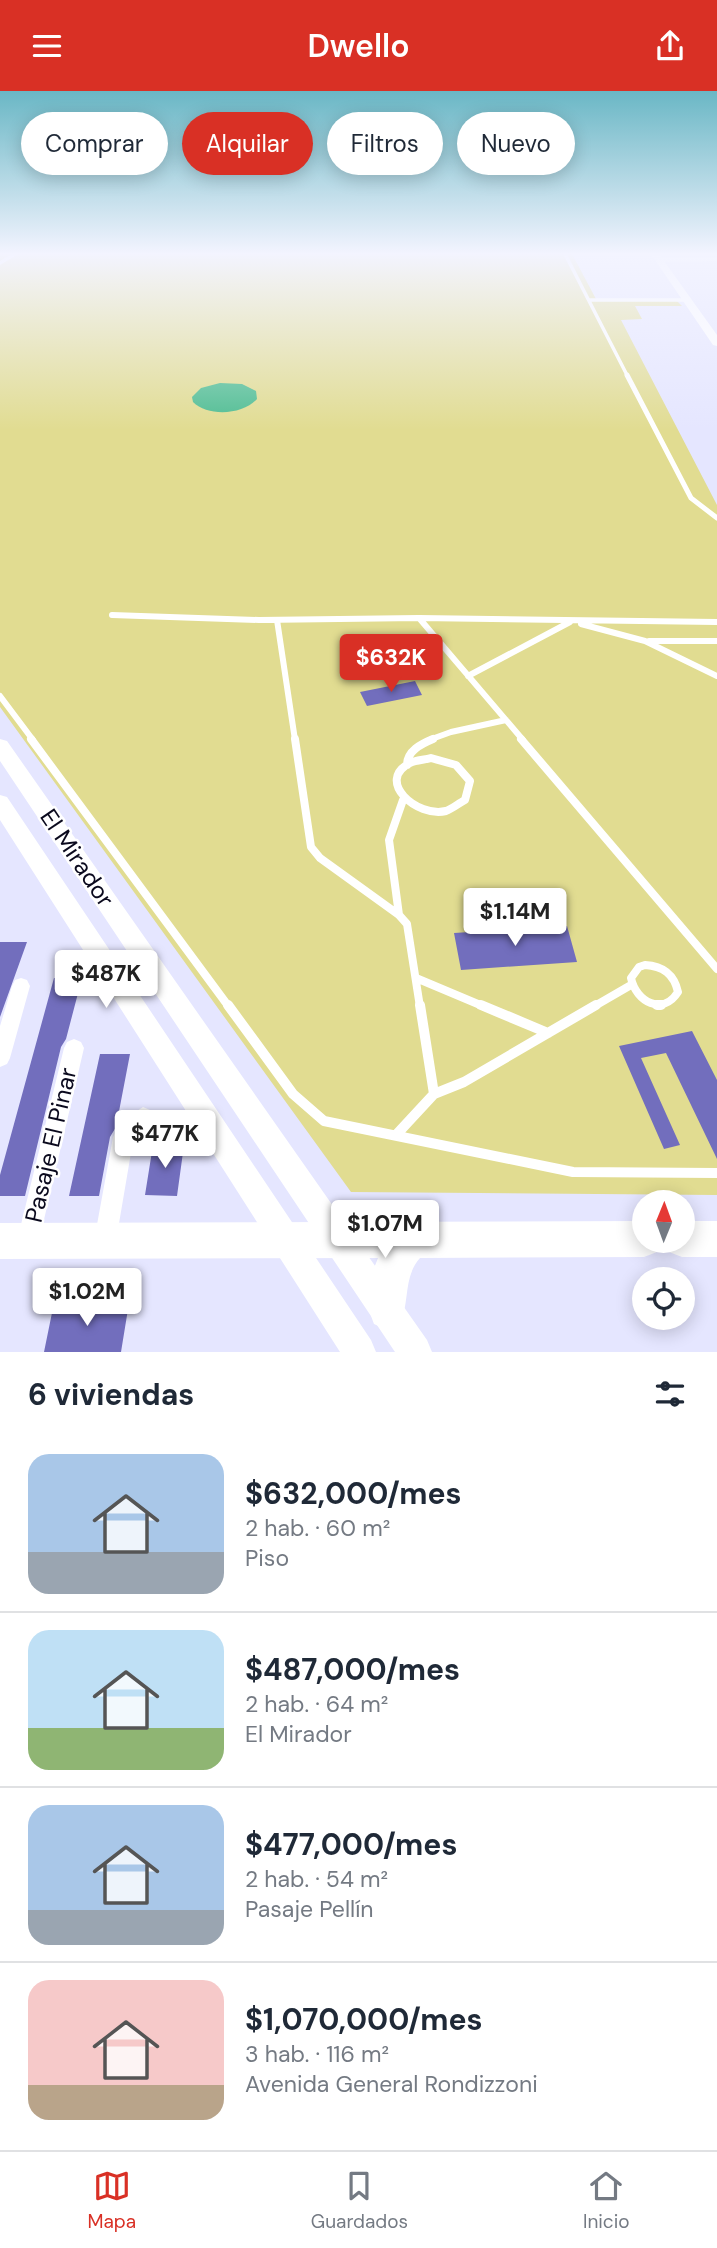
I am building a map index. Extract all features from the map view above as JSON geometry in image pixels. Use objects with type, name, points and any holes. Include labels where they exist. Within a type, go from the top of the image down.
[{"type":"main road","points":[[696,313],[717,344]]},
{"type":"main road","name":"El Mirador","points":[[0,746],[415,1352]]},
{"type":"main road","name":"El Mirador","points":[[0,803],[359,1352]]},
{"type":"main road","points":[[24,841],[55,825]]},
{"type":"main road","points":[[387,1311],[389,1277],[393,1264],[405,1245],[414,1239]]},
{"type":"main road","points":[[14,1241],[632,1239]]},
{"type":"main road","points":[[695,1239],[717,1239]]},
{"type":"street","points":[[0,1058],[21,986]]},
{"type":"street","name":"Pasaje El Pinar","points":[[14,1241],[74,1048]]},
{"type":"street","points":[[105,1241],[123,1137],[129,1128],[143,1117]]},
{"type":"lane","points":[[596,313],[691,498],[717,518]]},
{"type":"lane","points":[[112,615],[717,622]]},
{"type":"lane","points":[[419,618],[717,969]]},
{"type":"lane","points":[[277,619],[311,847],[320,858],[400,915],[407,924],[435,1094]]},
{"type":"lane","points":[[468,675],[571,622],[645,641],[717,676]]},
{"type":"lane","points":[[645,641],[717,641]]},
{"type":"lane","points":[[0,696],[293,1094],[324,1121],[573,1172],[717,1173]]},
{"type":"lane","points":[[407,765],[407,758],[416,746],[451,732],[506,720]]},
{"type":"lane","points":[[400,915],[389,840],[403,800],[396,781],[407,765],[422,759],[448,761],[467,775],[470,788],[465,800],[444,811],[426,811],[403,800]]},
{"type":"lane","points":[[653,965],[661,967],[674,978],[678,992],[670,1003],[655,1005],[640,998],[631,985],[631,978],[639,967],[653,965]]},
{"type":"lane","points":[[416,978],[548,1033]]},
{"type":"lane","points":[[396,1136],[435,1094],[464,1082],[631,985]]},
{"type":"shaded area","points":[[0,313],[639,313],[642,319],[621,320],[717,505],[717,1195],[695,1195],[695,1190],[632,1190],[632,1194],[351,1192],[0,707]]},
{"type":"shaded area","points":[[220,383],[242,384],[256,391],[257,399],[243,408],[225,412],[207,410],[193,402],[192,397],[201,388]]},
{"type":"building","points":[[415,681],[422,695],[367,706],[360,692]]},
{"type":"building","points":[[567,926],[577,962],[461,970],[454,933]]},
{"type":"building","points":[[0,942],[27,942],[0,1017]]},
{"type":"building","points":[[54,978],[82,978],[66,1039],[61,1047],[25,1196],[0,1196],[0,1175]]},
{"type":"building","points":[[692,1031],[717,1080],[717,1159],[666,1053],[641,1058],[680,1145],[664,1149],[619,1046]]},
{"type":"building","points":[[100,1054],[130,1054],[116,1127],[110,1137],[99,1196],[69,1196]]},
{"type":"building","points":[[153,1145],[184,1145],[177,1196],[145,1195]]},
{"type":"building","points":[[54,1303],[129,1303],[121,1352],[44,1352]]}]
